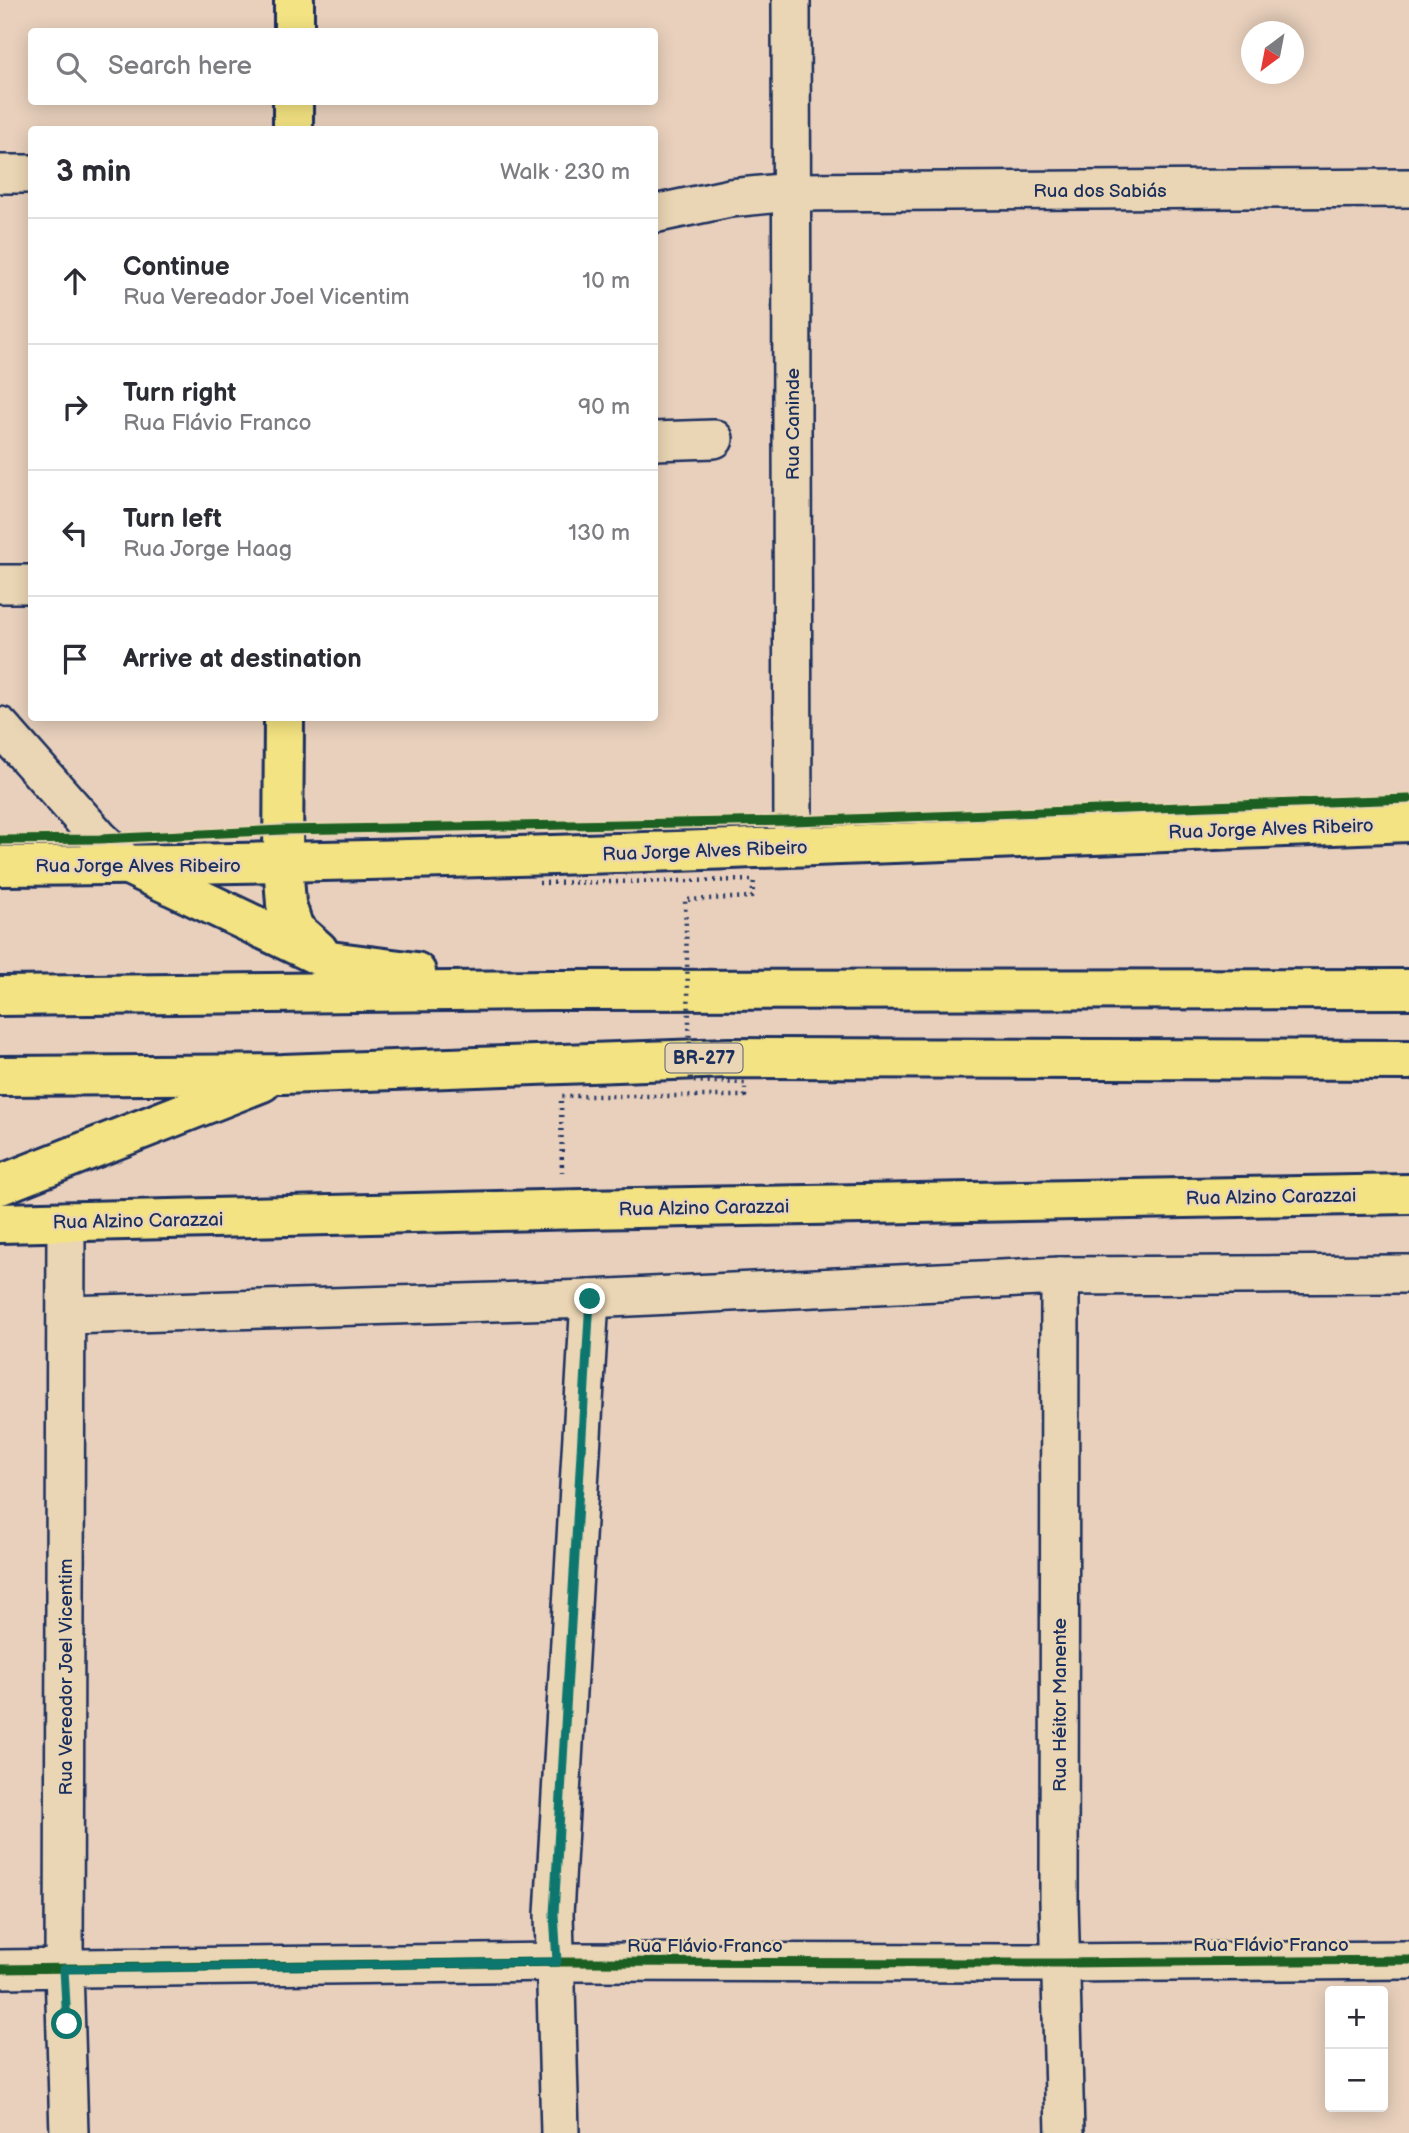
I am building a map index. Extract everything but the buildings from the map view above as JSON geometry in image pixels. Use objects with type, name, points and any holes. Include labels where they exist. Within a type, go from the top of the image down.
[{"type":"main road","points":[[294,0],[294,28]]},
{"type":"main road","points":[[292,126],[293,105]]},
{"type":"main road","points":[[284,721],[283,863],[286,904],[294,929],[330,961]]},
{"type":"main road","name":"Rua Jorge Alves Ribeiro","points":[[0,866],[283,863],[793,847],[1409,822]]},
{"type":"main road","points":[[128,865],[330,961],[550,990]]},
{"type":"main road","points":[[0,996],[550,990],[1409,989]]},
{"type":"main road","points":[[729,1058],[936,1085],[1409,1077]]},
{"type":"main road","name":"BR-277","points":[[0,1076],[283,1074],[729,1058],[1409,1060]]},
{"type":"main road","points":[[0,1185],[283,1074]]},
{"type":"main road","name":"Rua Alzino Carazzai","points":[[0,1223],[1409,1194]]},
{"type":"street","name":"Rua Caninde","points":[[791,0],[793,847]]},
{"type":"street","points":[[0,174],[28,174]]},
{"type":"street","name":"Rua dos Sabiás","points":[[658,213],[730,198],[791,192],[1409,188]]},
{"type":"street","points":[[658,441],[714,439]]},
{"type":"street","points":[[0,584],[28,584]]},
{"type":"street","points":[[0,726],[100,839],[128,865]]},
{"type":"street","name":"Rua Vereador Joel Vicentim","points":[[66,1221],[64,1969],[69,2133]]},
{"type":"street","points":[[66,1315],[590,1299],[1060,1276],[1409,1274]]},
{"type":"street","name":"Rua Héitor Manente","points":[[1060,1276],[1059,1901],[1065,2133]]},
{"type":"street","points":[[560,2133],[554,1914],[590,1299]]},
{"type":"street","name":"Rua Flávio Franco","points":[[0,1969],[557,1962],[1061,1963],[1409,1960]]},
{"type":"path","points":[[539,883],[754,880],[752,897],[685,900],[691,1081],[745,1083],[745,1096],[561,1096],[563,1210]]},
{"type":"cycle path","points":[[0,840],[100,839],[283,830],[792,821],[1409,799]]},
{"type":"cycle path","points":[[0,1969],[557,1962],[1061,1963],[1409,1960]]},
{"type":"route","points":[[67,2024],[64,1969],[557,1962],[554,1914],[590,1299]]}]
